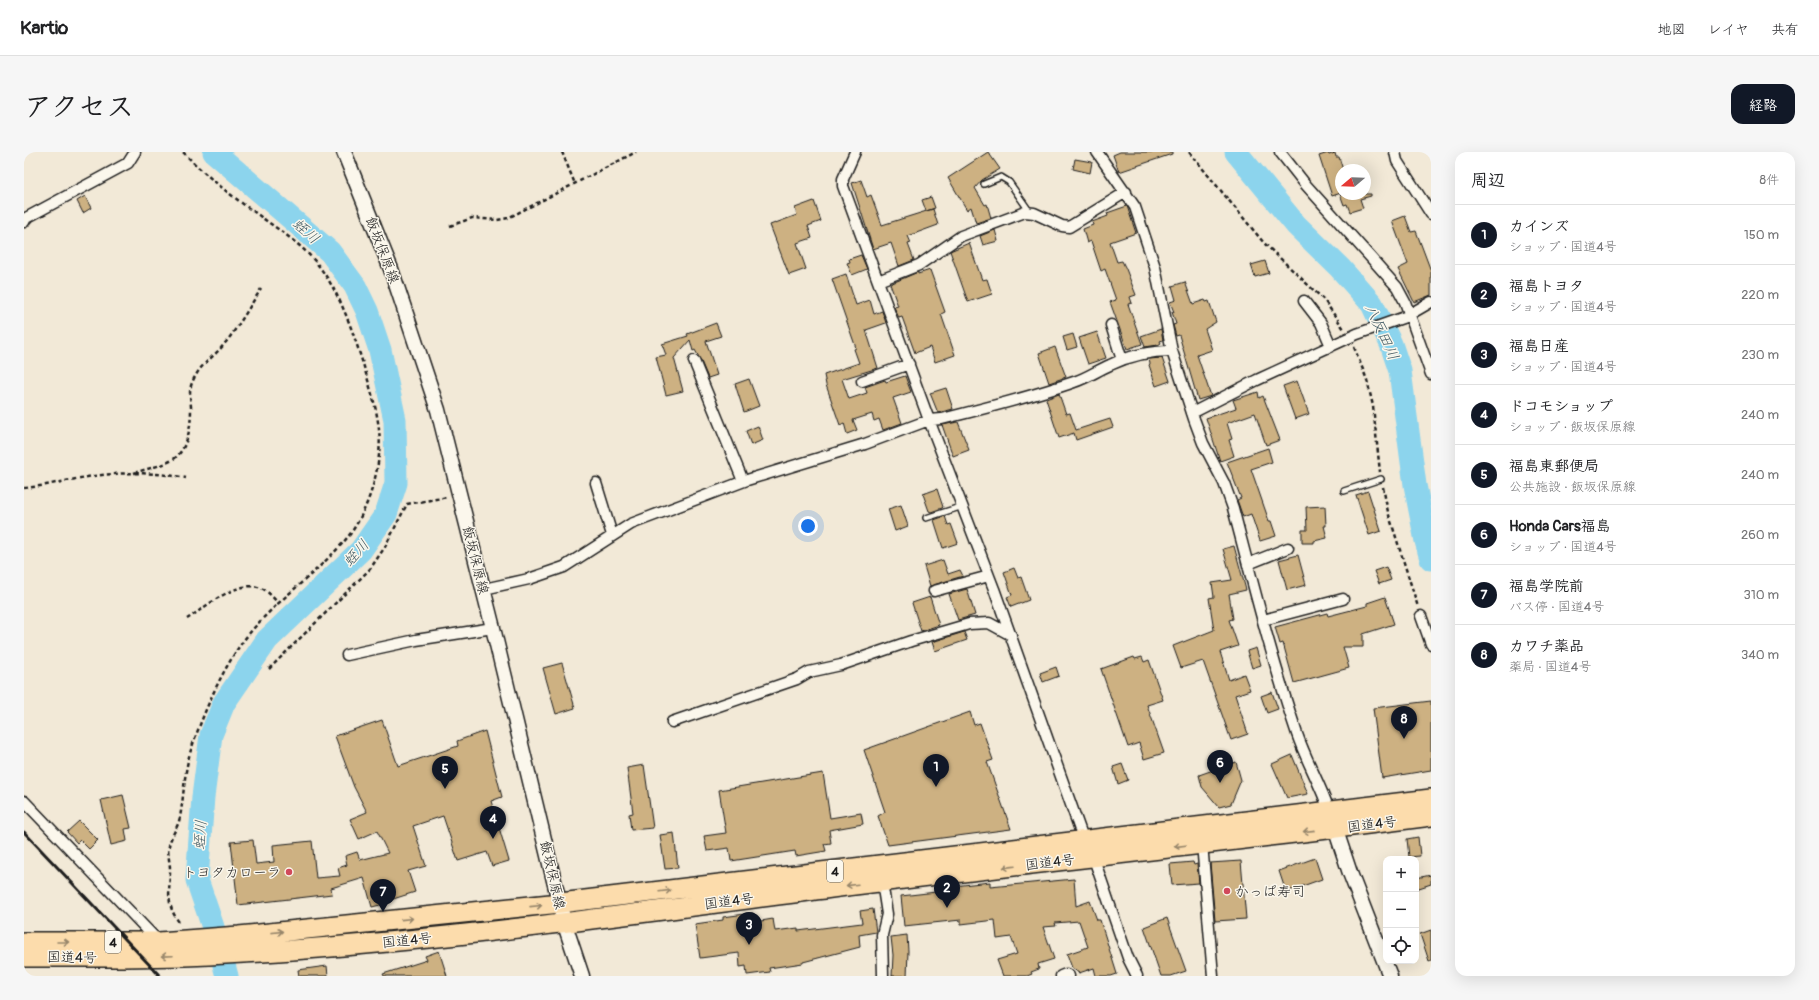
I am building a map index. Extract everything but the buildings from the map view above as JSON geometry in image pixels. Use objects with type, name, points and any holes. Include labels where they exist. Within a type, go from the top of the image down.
[{"type":"highway","name":"国道4号","points":[[24,957],[122,958],[204,947],[239,945],[372,944],[564,922],[882,882],[1329,810],[1431,799]]},
{"type":"highway","name":"国道4号","points":[[239,945],[560,904],[1088,849],[1202,843],[1431,816]]},
{"type":"highway","name":"国道4号","points":[[24,942],[159,942],[204,947]]},
{"type":"main road","name":"飯坂保原線","points":[[344,152],[405,311],[438,410],[494,628],[564,922],[582,976]]},
{"type":"main road","points":[[1329,810],[1350,873],[1390,976]]},
{"type":"street","points":[[24,222],[26,218],[63,197],[128,163],[135,152]]},
{"type":"street","points":[[855,152],[843,179],[843,186],[929,420],[989,576],[1128,958],[1137,976]]},
{"type":"street","points":[[1097,152],[1135,207],[1155,267],[1172,350],[1192,413],[1202,443],[1224,483],[1298,737],[1321,786],[1329,810]]},
{"type":"street","points":[[1280,152],[1311,191],[1397,287],[1405,302],[1407,315],[1431,374]]},
{"type":"street","points":[[1395,152],[1397,161],[1431,214]]},
{"type":"street","points":[[878,281],[919,265],[961,236],[1025,212],[1062,226],[1069,227],[1126,192]]},
{"type":"street","points":[[1304,301],[1321,323],[1331,346]]},
{"type":"street","points":[[1192,413],[1257,380],[1354,336],[1407,315],[1431,302]]},
{"type":"street","points":[[1111,325],[1122,360]]},
{"type":"street","points":[[484,589],[529,579],[564,567],[631,524],[743,481],[865,444],[929,420],[942,419],[1051,390],[1079,381],[1122,360],[1151,351],[1172,350]]},
{"type":"street","points":[[694,361],[743,481]]},
{"type":"street","points":[[862,381],[909,364]]},
{"type":"street","points":[[596,482],[612,535]]},
{"type":"street","points":[[1248,564],[1288,548]]},
{"type":"street","points":[[934,591],[989,576]]},
{"type":"street","points":[[1263,620],[1343,599]]},
{"type":"street","points":[[1421,616],[1431,644]]},
{"type":"street","points":[[672,722],[797,678],[809,672],[841,665],[948,629],[970,624],[989,623],[1011,636]]},
{"type":"street","points":[[347,655],[416,640],[494,628]]},
{"type":"street","points":[[24,801],[159,942]]},
{"type":"street","points":[[1202,843],[1213,976]]},
{"type":"street","points":[[882,882],[888,914],[882,935],[883,976]]},
{"type":"street","points":[[1062,976],[1066,974],[1069,976]]},
{"type":"lane","points":[[984,184],[1002,177],[1009,182],[1030,213]]},
{"type":"lane","points":[[1344,491],[1381,479]]},
{"type":"lane","points":[[926,518],[963,506]]},
{"type":"path","points":[[178,922],[169,903],[169,846],[178,828],[190,755],[207,706],[234,654],[242,642],[279,604],[324,564],[348,536],[359,519],[369,495],[378,465],[380,430],[372,390],[346,313],[332,285],[313,259],[289,237],[221,187],[183,152]]},
{"type":"path","points":[[562,152],[574,184]]},
{"type":"path","points":[[450,226],[472,218],[497,220],[508,218],[636,152]]},
{"type":"path","points":[[1189,152],[1264,243],[1324,300],[1354,336],[1373,406],[1381,479],[1388,512],[1421,616]]},
{"type":"path","points":[[134,473],[171,460],[180,451],[186,442],[189,433],[191,406],[189,394],[190,387],[196,374],[222,348],[261,290]]},
{"type":"path","points":[[24,488],[40,487],[94,476],[134,473],[170,475],[186,478]]},
{"type":"path","points":[[269,669],[370,569],[385,547],[407,504],[460,495]]},
{"type":"path","points":[[187,619],[222,595],[243,588],[255,586],[264,589],[279,604]]},
{"type":"waterway","name":"蛭川","points":[[214,152],[330,252],[355,286],[367,311],[380,350],[395,420],[396,483],[386,514],[361,550],[267,640],[224,703],[211,735],[203,797],[197,880],[216,936],[227,976]]},
{"type":"waterway","name":"八反田川","points":[[1236,152],[1296,225],[1340,268],[1372,304],[1391,344],[1400,371],[1415,485],[1431,559]]},
{"type":"railway","points":[[24,832],[160,976]]},
{"type":"place","name":"カワチ薬品","points":[[1404,739]]},
{"type":"place","name":"Honda Cars福島","points":[[1220,783]]},
{"type":"place","name":"カインズ","points":[[936,787]]},
{"type":"place","name":"福島東郵便局","points":[[445,789]]},
{"type":"place","name":"ドコモショップ","points":[[493,839]]},
{"type":"place","name":"トヨタカローラ","points":[[289,872]]},
{"type":"place","name":"かっぱ寿司","points":[[1227,891]]},
{"type":"place","name":"福島トヨタ","points":[[947,908]]},
{"type":"place","name":"福島学院前","points":[[383,912]]},
{"type":"place","name":"福島日産","points":[[749,945]]}]
